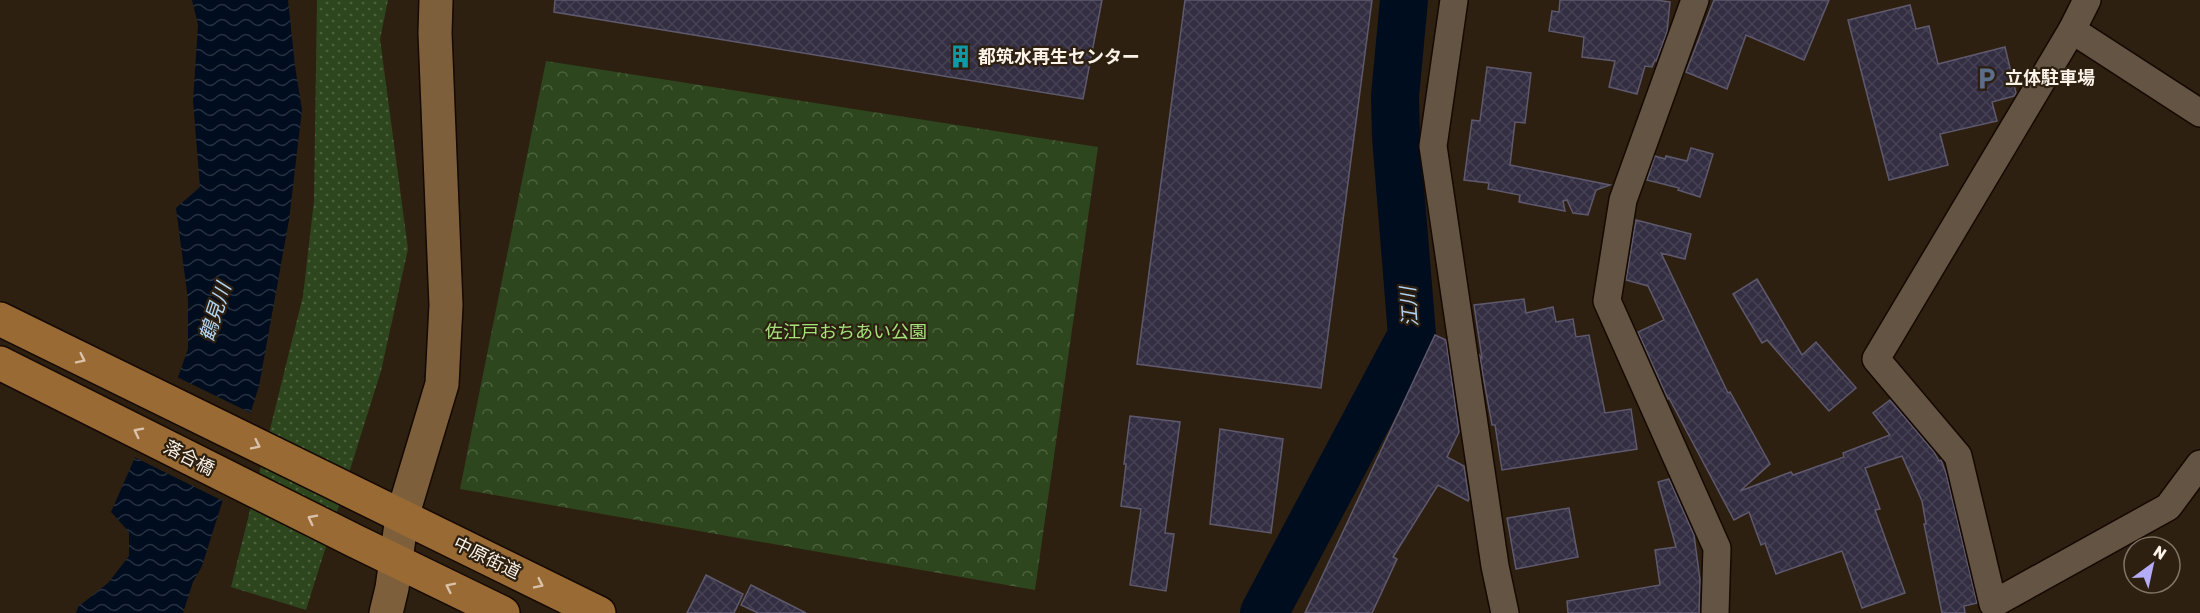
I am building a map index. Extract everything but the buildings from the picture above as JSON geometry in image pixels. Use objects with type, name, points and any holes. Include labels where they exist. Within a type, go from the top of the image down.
[{"type":"main road","points":[[14,326],[388,510]]},
{"type":"main road","name":"落合橋","points":[[7,366],[395,561]]},
{"type":"main road","name":"中原街道","points":[[388,510],[599,613]]},
{"type":"main road","points":[[395,561],[503,613]]},
{"type":"street","points":[[386,613],[395,561],[388,510],[442,384],[446,305],[435,33],[436,0]]},
{"type":"street","points":[[1454,0],[1434,146],[1495,566],[1505,613]]},
{"type":"street","points":[[1695,0],[1623,200],[1607,301],[1717,548],[1715,613]]},
{"type":"street","points":[[2087,0],[2072,30],[1876,359],[1958,456],[1993,604],[2168,507],[2200,464]]},
{"type":"street","points":[[2072,30],[2200,113]]},
{"type":"green space","points":[[317,0],[388,0],[380,39],[408,249],[381,371],[306,610],[231,587],[303,296],[314,201]]},
{"type":"green space","name":"佐江戸おちあい公園","points":[[546,61],[1098,147],[1035,590],[460,489]]},
{"type":"water","name":"鶴見川","points":[[192,0],[288,0],[302,110],[289,220],[259,386],[202,566],[193,582],[183,613],[76,613],[78,607],[108,583],[129,556],[129,532],[111,512],[154,414],[177,380],[188,349],[188,300],[176,208],[200,187],[193,101],[198,25]]},
{"type":"pier","points":[[175,376],[253,414],[225,502],[132,456],[151,413]]},
{"type":"waterway","name":"江川","points":[[1264,613],[1412,335],[1396,137],[1395,96],[1404,0]]},
{"type":"place","name":"都筑水再生センター","points":[[960,57]]},
{"type":"place","name":"立体駐車場","points":[[1987,78]]}]
